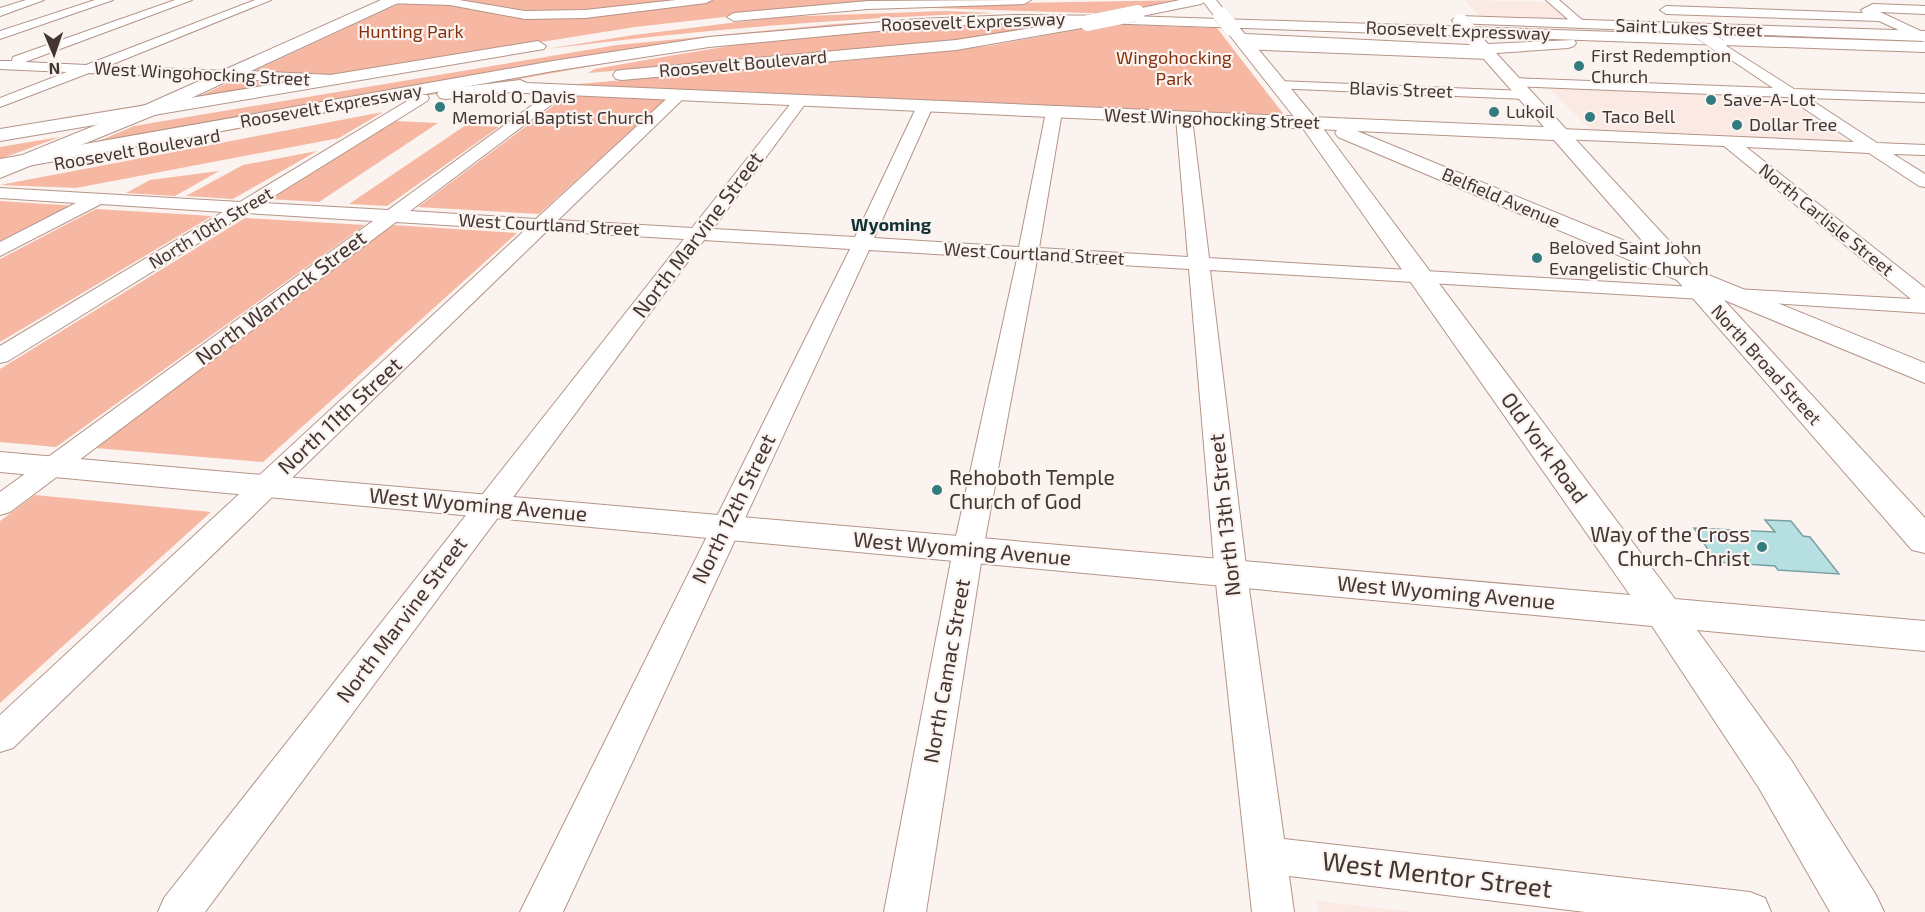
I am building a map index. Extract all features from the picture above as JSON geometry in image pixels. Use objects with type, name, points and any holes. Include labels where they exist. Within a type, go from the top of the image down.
[{"type":"main road","points":[[0,173],[150,110],[393,0]]},
{"type":"main road","points":[[715,20],[868,5],[1024,0]]},
{"type":"main road","name":"Roosevelt Boulevard","points":[[0,173],[446,94],[498,87],[956,45],[1088,23],[1201,0]]},
{"type":"main road","name":"Old York Road","points":[[1209,0],[1309,123],[1664,613],[1775,774],[1858,912]]},
{"type":"main road","points":[[734,17],[919,9],[1120,16]]},
{"type":"main road","name":"Roosevelt Expressway","points":[[116,124],[382,78],[601,45],[784,25],[927,17],[1120,16],[1924,39]]},
{"type":"main road","name":"Saint Lukes Street","points":[[1457,18],[1924,39]]},
{"type":"main road","name":"North Broad Street","points":[[1457,18],[1925,541]]},
{"type":"main road","name":"Roosevelt Expressway","points":[[31,159],[670,47],[783,34],[929,22],[1083,19],[1924,39]]},
{"type":"main road","points":[[446,94],[502,82],[783,34]]},
{"type":"main road","points":[[1240,37],[1460,48],[1486,52],[1550,43],[1722,47],[1925,56]]},
{"type":"main road","name":"Roosevelt Boulevard","points":[[0,135],[555,43]]},
{"type":"main road","points":[[382,78],[508,51]]},
{"type":"main road","name":"West Wingohocking Street","points":[[228,75],[332,80]]},
{"type":"main road","name":"West Wingohocking Street","points":[[498,87],[1561,134]]},
{"type":"main road","name":"Belfield Avenue","points":[[1309,123],[1358,138],[1694,284]]},
{"type":"main road","name":"Roosevelt Boulevard","points":[[0,143],[116,124]]},
{"type":"main road","name":"Roosevelt Boulevard","points":[[0,165],[31,159]]},
{"type":"main road","name":"West Courtland Street","points":[[1694,284],[1734,295]]},
{"type":"main road","points":[[1734,295],[1925,374]]},
{"type":"main road","name":"West Wyoming Avenue","points":[[0,462],[1925,636]]},
{"type":"street","points":[[0,12],[38,0]]},
{"type":"street","points":[[0,35],[107,0]]},
{"type":"street","points":[[2,65],[186,0]]},
{"type":"street","points":[[1,103],[265,0]]},
{"type":"street","points":[[386,0],[496,4],[525,15],[606,12],[706,0]]},
{"type":"street","points":[[450,2],[474,0]]},
{"type":"street","points":[[1552,0],[1582,25]]},
{"type":"street","points":[[1717,0],[1738,12]]},
{"type":"street","points":[[1924,39],[1859,6],[1925,10]]},
{"type":"street","points":[[1882,17],[1662,8],[1925,182]]},
{"type":"street","points":[[1240,37],[1428,53],[1486,52]]},
{"type":"street","points":[[1428,53],[1460,48]]},
{"type":"street","name":"West Wingohocking Street","points":[[2,65],[228,75]]},
{"type":"street","name":"Blavis Street","points":[[1278,85],[1790,92],[1925,98]]},
{"type":"street","name":"North Warnock Street","points":[[0,506],[562,90]]},
{"type":"street","name":"North 11th Street","points":[[0,737],[679,95]]},
{"type":"street","name":"North 10th Street","points":[[0,356],[422,99]]},
{"type":"street","name":"North Marvine Street","points":[[179,912],[801,100]]},
{"type":"street","name":"North 12th Street","points":[[541,912],[862,244],[925,106]]},
{"type":"street","name":"North Camac Street","points":[[904,912],[968,550],[1028,254],[1054,112]]},
{"type":"street","name":"North 13th Street","points":[[1184,118],[1231,574],[1273,912]]},
{"type":"street","name":"West Wingohocking Street","points":[[1561,134],[1925,150]]},
{"type":"street","name":"North Carlisle Street","points":[[1728,141],[1925,299]]},
{"type":"street","name":"West Courtland Street","points":[[0,193],[1419,277],[1694,284]]},
{"type":"street","points":[[0,250],[99,198]]},
{"type":"street","name":"West Courtland Street","points":[[1734,295],[1925,306]]},
{"type":"street","name":"West Mentor Street","points":[[1267,855],[1750,912]]},
{"type":"shaded area","points":[[1465,0],[1547,2],[1566,19],[1481,17]]},
{"type":"shaded area","points":[[1547,86],[1779,95],[1853,145],[1594,133]]},
{"type":"shaded area","points":[[1317,901],[1412,912],[1319,912]]},
{"type":"green space","name":"Hunting Park","points":[[407,0],[920,0],[838,4],[635,27],[200,96]]},
{"type":"green space","points":[[1189,0],[1122,14],[902,7],[904,5]]},
{"type":"green space","points":[[945,11],[994,13],[770,26],[546,49],[634,35],[779,17]]},
{"type":"green space","points":[[925,19],[743,35],[87,146],[134,126],[617,45],[835,24]]},
{"type":"green space","points":[[980,23],[1066,23],[979,38],[909,46],[588,73],[595,69],[770,40]]},
{"type":"green space","name":"Wingohocking Park","points":[[1107,24],[1217,28],[1285,116],[567,85],[988,46]]},
{"type":"green space","points":[[732,41],[49,163],[56,159],[640,53]]},
{"type":"green space","points":[[569,94],[666,99],[539,214],[418,207]]},
{"type":"green space","points":[[383,112],[339,138],[76,188],[0,185]]},
{"type":"green space","points":[[395,121],[438,123],[319,202],[269,199]]},
{"type":"green space","points":[[466,125],[499,127],[387,206],[349,204]]},
{"type":"green space","points":[[60,137],[0,159],[0,147]]},
{"type":"green space","points":[[317,151],[233,199],[186,196],[243,165]]},
{"type":"green space","points":[[219,171],[175,196],[126,193],[150,180]]},
{"type":"green space","points":[[0,201],[77,206],[0,245]]},
{"type":"green space","points":[[96,209],[212,216],[0,342],[0,259]]},
{"type":"green space","points":[[245,218],[365,225],[56,447],[0,442],[0,369]]},
{"type":"green space","points":[[393,225],[517,233],[263,462],[95,448]]},
{"type":"green space","points":[[35,495],[211,512],[0,703],[0,521]]},
{"type":"building","name":"Way of the Cross Church-Christ","points":[[1765,520],[1791,521],[1803,536],[1810,537],[1839,574],[1778,570],[1775,566],[1716,562],[1694,528],[1775,532]]},
{"type":"place","name":"First Redemption Church","points":[[1579,66]]},
{"type":"place","name":"Save-A-Lot","points":[[1711,100]]},
{"type":"place","name":"Harold O. Davis Memorial Baptist Church","points":[[440,107]]},
{"type":"place","name":"Lukoil","points":[[1494,112]]},
{"type":"place","name":"Taco Bell","points":[[1590,117]]},
{"type":"place","name":"Dollar Tree","points":[[1737,125]]},
{"type":"place","name":"Beloved Saint John Evangelistic Church","points":[[1537,258]]},
{"type":"place","name":"Rehoboth Temple Church of God","points":[[937,490]]},
{"type":"place","name":"Way of the Cross Church-Christ","points":[[1762,547]]},
{"type":"district","name":"Wyoming","points":[[891,225]]}]
